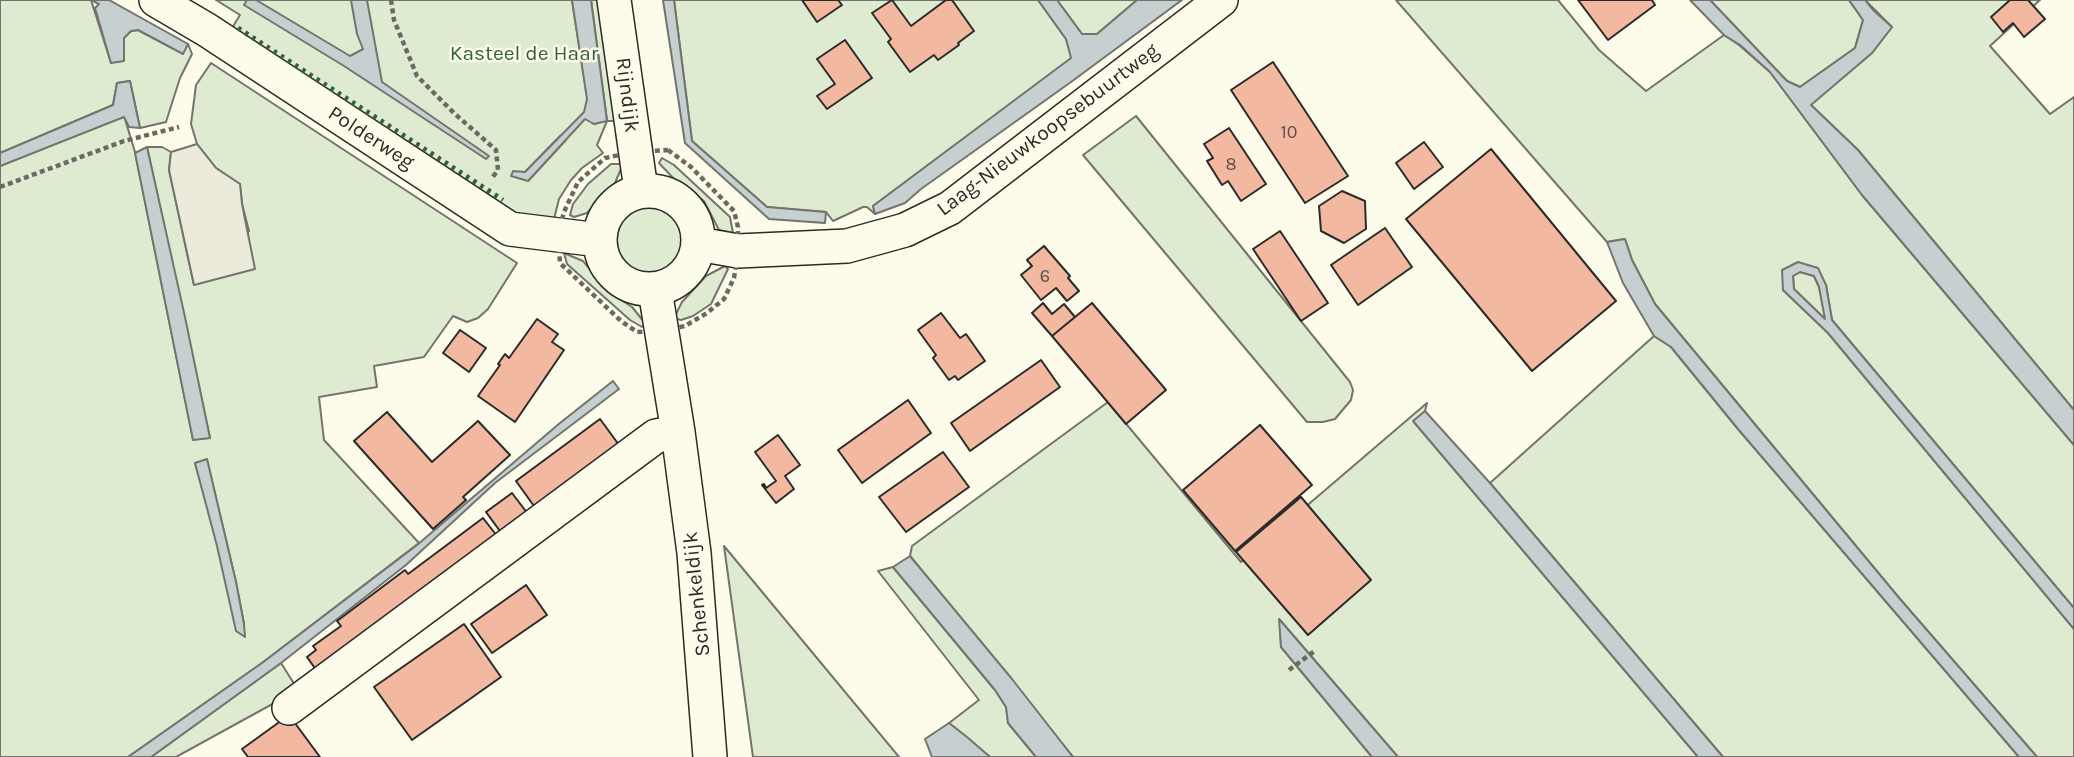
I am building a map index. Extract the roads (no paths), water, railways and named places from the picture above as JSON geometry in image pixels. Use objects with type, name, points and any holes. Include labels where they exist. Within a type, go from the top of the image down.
[{"type":"street","name":"Polderweg","points":[[156,0],[207,30],[510,229],[598,240]]},
{"type":"street","name":"Rijndijk","points":[[614,0],[641,190]]},
{"type":"street","name":"Laag-Nieuwkoopsebuurtweg","points":[[698,244],[738,251],[847,246],[905,230],[950,208],[1222,0]]},
{"type":"street","points":[[641,190],[663,192],[683,204],[697,228],[698,244],[693,263],[675,282],[655,290],[625,284],[604,262],[598,240],[604,217],[621,199],[641,190]]},
{"type":"street","points":[[289,708],[656,436],[678,432],[655,290]]},
{"type":"street","name":"Schenkeldijk","points":[[678,432],[694,553],[710,757]]},
{"type":"park label","name":"Kasteel de Haar","points":[[524,54]]}]
